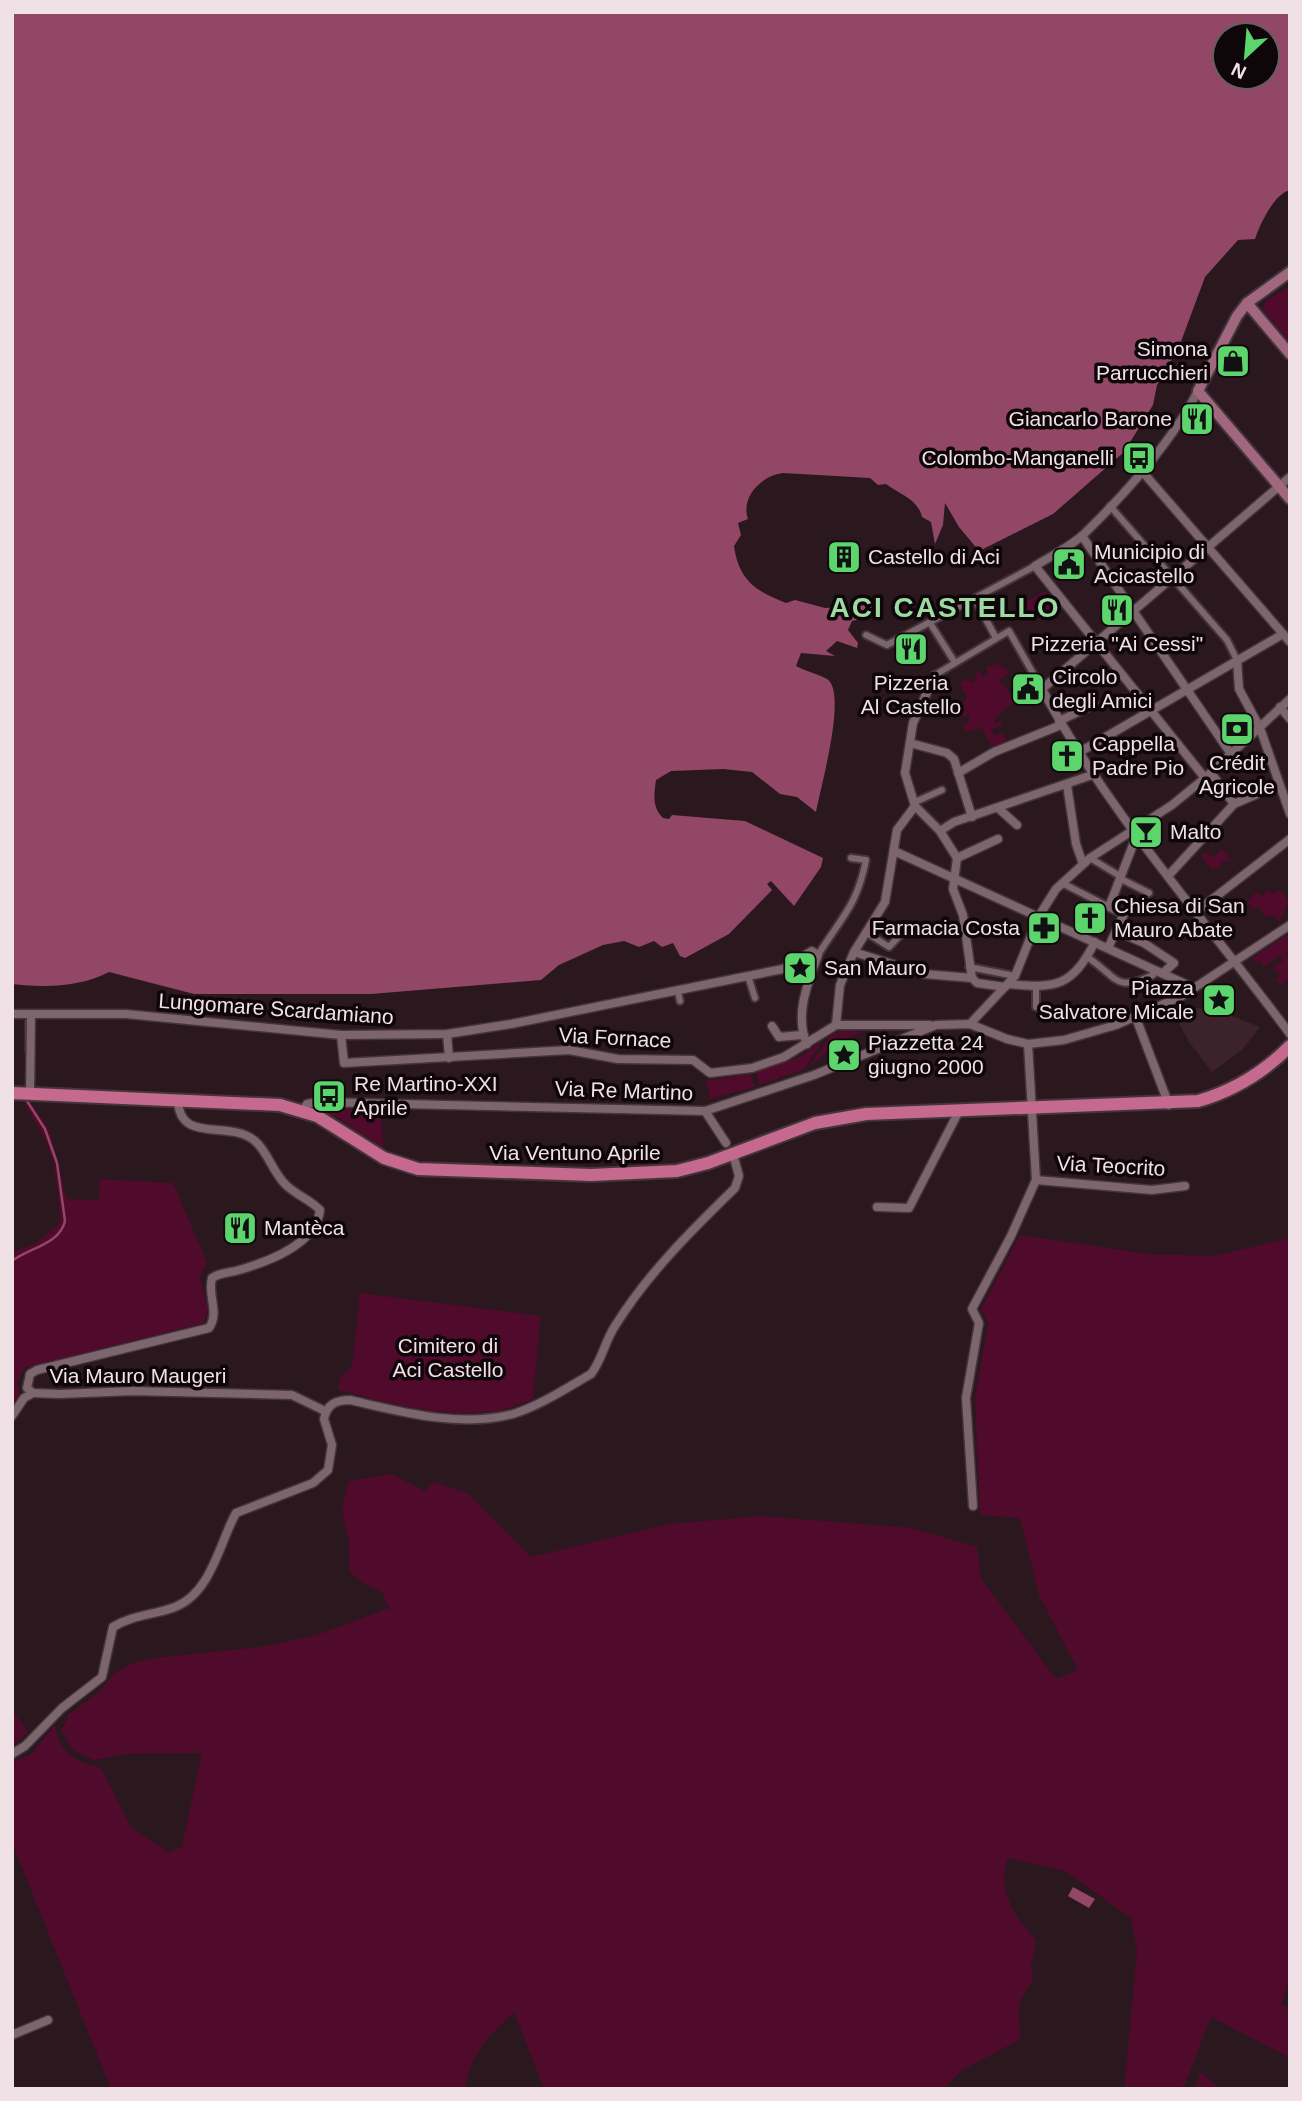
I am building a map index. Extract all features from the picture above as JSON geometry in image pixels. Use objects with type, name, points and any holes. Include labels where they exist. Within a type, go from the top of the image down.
[{"type":"main road","points":[[1290,272],[1247,303],[1221,343],[1198,391],[1290,499]]},
{"type":"main road","points":[[1247,303],[1290,354]]},
{"type":"main road","name":"Via Ventuno Aprile","points":[[20,1094],[261,1103],[303,1110],[333,1124],[384,1158],[432,1171],[647,1175],[677,1171],[729,1149],[841,1117],[960,1109],[1169,1105],[1219,1095],[1248,1081],[1290,1046]]},
{"type":"street","points":[[866,635],[887,645],[1035,566],[1082,536],[1180,423],[1198,391]]},
{"type":"street","points":[[1141,470],[1290,642]]},
{"type":"street","points":[[1042,689],[1290,477]]},
{"type":"street","points":[[1110,506],[1227,640],[1237,660],[1239,689],[1260,727],[1290,814]]},
{"type":"street","points":[[1082,536],[1189,688],[1231,754]]},
{"type":"street","points":[[1035,566],[1094,643],[1234,804]]},
{"type":"street","points":[[975,599],[999,636]]},
{"type":"street","points":[[930,623],[954,661]]},
{"type":"street","points":[[1095,942],[1087,957],[1066,982],[1036,986],[1007,985],[978,983],[972,978],[963,915],[953,889],[957,858],[940,831],[915,804],[905,773],[919,705],[934,675],[1009,631],[1078,753],[1133,834],[1290,1034]]},
{"type":"street","points":[[1078,753],[1283,634]]},
{"type":"street","points":[[1290,698],[1172,805],[1133,834],[1087,861],[1062,883],[1039,916],[1015,976],[970,1024],[998,1036],[1028,1044],[1064,1040],[1136,1018],[1194,988],[1290,925]]},
{"type":"street","points":[[924,704],[940,711]]},
{"type":"street","points":[[958,773],[994,752],[1060,723],[1095,704]]},
{"type":"street","points":[[1280,707],[1290,719]]},
{"type":"street","points":[[910,743],[947,753],[954,760],[971,817]]},
{"type":"street","points":[[940,831],[971,817],[1092,775]]},
{"type":"street","points":[[1067,785],[1076,845],[1087,861],[1149,893]]},
{"type":"street","points":[[936,1025],[836,1025],[840,985],[854,952],[885,902],[897,830],[915,804],[942,790]]},
{"type":"street","points":[[1168,876],[1234,804],[1256,794]]},
{"type":"street","points":[[998,808],[1017,824]]},
{"type":"street","points":[[1109,907],[1133,834]]},
{"type":"street","points":[[957,858],[998,839]]},
{"type":"street","points":[[1196,912],[1290,839]]},
{"type":"street","points":[[894,851],[1194,988]]},
{"type":"street","points":[[807,1044],[803,1035],[804,994],[818,955],[852,906],[860,889],[866,860],[851,858]]},
{"type":"street","points":[[1062,883],[1124,914],[1108,948]]},
{"type":"street","points":[[867,933],[889,947],[906,928]]},
{"type":"street","points":[[1116,931],[1144,943],[1174,963],[1163,973]]},
{"type":"street","name":"Lungomare Scardamiano","points":[[12,1014],[126,1014],[341,1035],[447,1034],[678,991],[783,968],[812,951],[818,955]]},
{"type":"street","points":[[854,952],[924,974],[972,978]]},
{"type":"street","points":[[1087,957],[1116,981],[1131,985],[1153,975]]},
{"type":"street","points":[[969,967],[1015,976]]},
{"type":"street","points":[[748,976],[755,999]]},
{"type":"street","points":[[1036,986],[1036,1007]]},
{"type":"street","points":[[678,991],[680,1001]]},
{"type":"street","points":[[20,1094],[31,1014]]},
{"type":"street","points":[[1136,1018],[1169,1105]]},
{"type":"street","name":"Via Re Martino","points":[[303,1110],[307,1104],[317,1102],[705,1111],[814,1075],[936,1025],[970,1024]]},
{"type":"street","name":"Via Fornace","points":[[341,1035],[344,1063],[569,1051],[618,1059],[693,1060],[710,1073],[719,1073],[752,1068],[784,1057],[836,1025]]},
{"type":"street","points":[[772,1026],[779,1037],[803,1035]]},
{"type":"street","points":[[447,1034],[449,1058]]},
{"type":"street","points":[[973,1506],[965,1398],[979,1323],[972,1309],[1012,1236],[1036,1180],[1028,1044]]},
{"type":"street","name":"Via Mauro Maugeri","points":[[178,1100],[179,1115],[186,1123],[238,1133],[257,1142],[284,1184],[316,1205],[320,1210],[319,1219],[305,1237],[274,1260],[212,1278],[210,1285],[214,1321],[209,1328],[37,1370],[27,1381],[27,1388],[33,1393],[133,1391],[292,1395],[325,1411]]},
{"type":"street","points":[[877,1207],[909,1209],[960,1109]]},
{"type":"street","points":[[12,1754],[25,1746],[62,1708],[102,1677],[113,1627],[141,1614],[178,1606],[199,1589],[236,1513],[313,1483],[328,1470],[333,1453],[324,1419],[325,1411],[339,1400],[445,1418],[488,1418],[514,1413],[591,1374],[598,1365],[614,1327],[663,1259],[735,1188],[739,1176],[729,1149],[705,1111]]},
{"type":"street","name":"Via Teocrito","points":[[1036,1180],[1152,1190],[1185,1186]]},
{"type":"street","points":[[12,1416],[24,1398],[33,1393]]},
{"type":"street","points":[[12,2035],[48,2020]]},
{"type":"shaded area","points":[[12,12],[1290,12],[1290,190],[1273,203],[1255,239],[1238,240],[1205,277],[1179,347],[1157,385],[1153,405],[1124,452],[1053,514],[979,551],[959,527],[945,503],[943,525],[935,544],[931,522],[922,517],[917,506],[886,484],[878,485],[870,478],[783,473],[761,482],[750,495],[746,511],[748,519],[738,523],[741,535],[734,546],[740,568],[751,583],[766,594],[786,603],[795,600],[825,608],[869,605],[874,610],[870,617],[852,621],[848,630],[858,643],[857,648],[837,641],[826,651],[835,656],[801,653],[796,666],[827,679],[833,688],[835,702],[831,742],[816,812],[797,797],[780,794],[752,772],[723,769],[671,771],[656,780],[655,800],[657,810],[663,818],[669,819],[672,815],[745,821],[823,858],[821,867],[794,906],[771,881],[767,884],[772,890],[729,934],[685,958],[680,956],[673,943],[662,947],[654,941],[639,947],[624,941],[603,945],[559,965],[541,980],[371,994],[194,994],[109,972],[87,981],[37,986],[12,984]]},
{"type":"shaded area","points":[[1196,1008],[1212,1008],[1260,1027],[1243,1049],[1212,1072],[1189,1042],[1173,1012],[1180,1010],[1187,1014]]},
{"type":"shaded area","points":[[1073,1887],[1095,1899],[1089,1908],[1068,1896]]},
{"type":"green space","points":[[1290,286],[1290,343],[1262,308],[1266,301]]},
{"type":"green space","points":[[1045,591],[1054,607],[1026,623],[1016,607]]},
{"type":"green space","points":[[1002,660],[1001,669],[1006,667],[1009,672],[997,683],[1003,683],[1010,695],[1020,689],[1023,694],[994,719],[995,724],[1001,721],[1003,724],[991,730],[994,736],[1003,733],[1008,744],[993,749],[982,728],[965,732],[963,726],[970,720],[969,714],[960,717],[956,712],[961,709],[958,704],[967,700],[960,683],[969,678],[972,683],[977,680],[975,674],[979,671],[982,677],[987,674],[987,666],[996,665]]},
{"type":"green space","points":[[1222,849],[1231,860],[1222,862],[1218,870],[1216,867],[1213,870],[1201,857],[1206,852],[1214,857]]},
{"type":"green space","points":[[1280,889],[1289,901],[1279,923],[1275,915],[1266,917],[1258,906],[1254,910],[1247,901],[1257,892],[1261,896],[1269,890],[1273,894]]},
{"type":"green space","points":[[1290,933],[1290,949],[1285,953],[1290,961],[1290,978],[1280,985],[1276,980],[1281,975],[1272,969],[1284,960],[1280,955],[1264,967],[1260,961],[1256,964],[1252,958]]},
{"type":"green space","points":[[840,1031],[866,1031],[839,1042],[808,1068],[831,1035]]},
{"type":"green space","points":[[824,1039],[804,1069],[760,1085],[756,1072],[800,1057]]},
{"type":"green space","points":[[750,1074],[755,1087],[710,1099],[706,1081]]},
{"type":"green space","points":[[29,1101],[50,1132],[67,1199],[99,1200],[100,1179],[173,1183],[207,1263],[200,1276],[208,1311],[204,1323],[24,1368],[17,1382],[20,1395],[12,1409],[12,1252],[36,1243],[60,1223],[61,1218],[54,1164],[47,1143],[24,1102]]},
{"type":"green space","points":[[324,1107],[381,1110],[383,1148],[340,1119],[326,1113]]},
{"type":"green space","points":[[1020,1235],[1149,1254],[1214,1256],[1290,1238],[1290,1979],[1281,2004],[1290,2009],[1290,2058],[1211,2017],[1183,2089],[1124,2089],[1137,1951],[1131,1918],[1065,1871],[1008,1858],[1004,1876],[1007,1894],[1014,1911],[1036,1944],[1031,1964],[1033,1982],[1021,2002],[1021,2039],[961,2071],[943,2089],[544,2089],[514,2012],[476,2055],[465,2089],[111,2089],[12,1843],[12,1762],[32,1754],[55,1724],[60,1742],[69,1754],[101,1768],[131,1827],[170,1853],[182,1846],[202,1753],[126,1754],[94,1760],[73,1750],[61,1731],[69,1714],[101,1690],[113,1674],[131,1664],[153,1658],[261,1647],[317,1635],[389,1608],[382,1592],[364,1584],[349,1571],[349,1542],[342,1510],[348,1481],[392,1474],[424,1491],[434,1482],[469,1494],[531,1557],[669,1524],[761,1516],[912,1528],[977,1547],[981,1578],[1056,1679],[1078,1670],[1039,1595],[1020,1518],[980,1515],[975,1397],[988,1323],[981,1309]]},
{"type":"green space","name":"Cimitero di Aci Castello","points":[[360,1293],[541,1316],[533,1399],[497,1411],[457,1413],[417,1408],[338,1390],[340,1378],[352,1367]]},
{"type":"green space","points":[[12,1710],[28,1732],[12,1746]]},
{"type":"green space","points":[[1201,2072],[1219,2089],[1194,2089]]},
{"type":"waterway","points":[[26,1021],[26,1053]]},
{"type":"waterway","points":[[12,1261],[51,1240],[62,1229],[65,1221],[57,1163],[45,1129],[27,1101]]},
{"type":"place","name":"Simona Parrucchieri","points":[[1233,361]]},
{"type":"place","name":"Giancarlo Barone","points":[[1197,419]]},
{"type":"place","name":"Colombo-Manganelli","points":[[1139,458]]},
{"type":"place","name":"Castello di Aci","points":[[844,557]]},
{"type":"place","name":"Municipio di Acicastello","points":[[1069,564]]},
{"type":"place","name":"Pizzeria \"Ai Cessi\"","points":[[1117,610]]},
{"type":"place","name":"Pizzeria Al Castello","points":[[911,649]]},
{"type":"place","name":"Circolo degli Amici","points":[[1028,689]]},
{"type":"place","name":"Crédit Agricole","points":[[1237,729]]},
{"type":"place","name":"Cappella Padre Pio","points":[[1067,756]]},
{"type":"place","name":"Malto","points":[[1146,832]]},
{"type":"place","name":"Chiesa di San Mauro Abate","points":[[1090,918]]},
{"type":"place","name":"Farmacia Costa","points":[[1044,928]]},
{"type":"place","name":"San Mauro","points":[[800,968]]},
{"type":"place","name":"Piazza Salvatore Micale","points":[[1219,1000]]},
{"type":"place","name":"Piazzetta 24 giugno 2000","points":[[844,1055]]},
{"type":"place","name":"Re Martino-XXI Aprile","points":[[329,1096]]},
{"type":"place","name":"Mantèca","points":[[240,1228]]},
{"type":"district","name":"ACI CASTELLO","points":[[945,607]]}]
